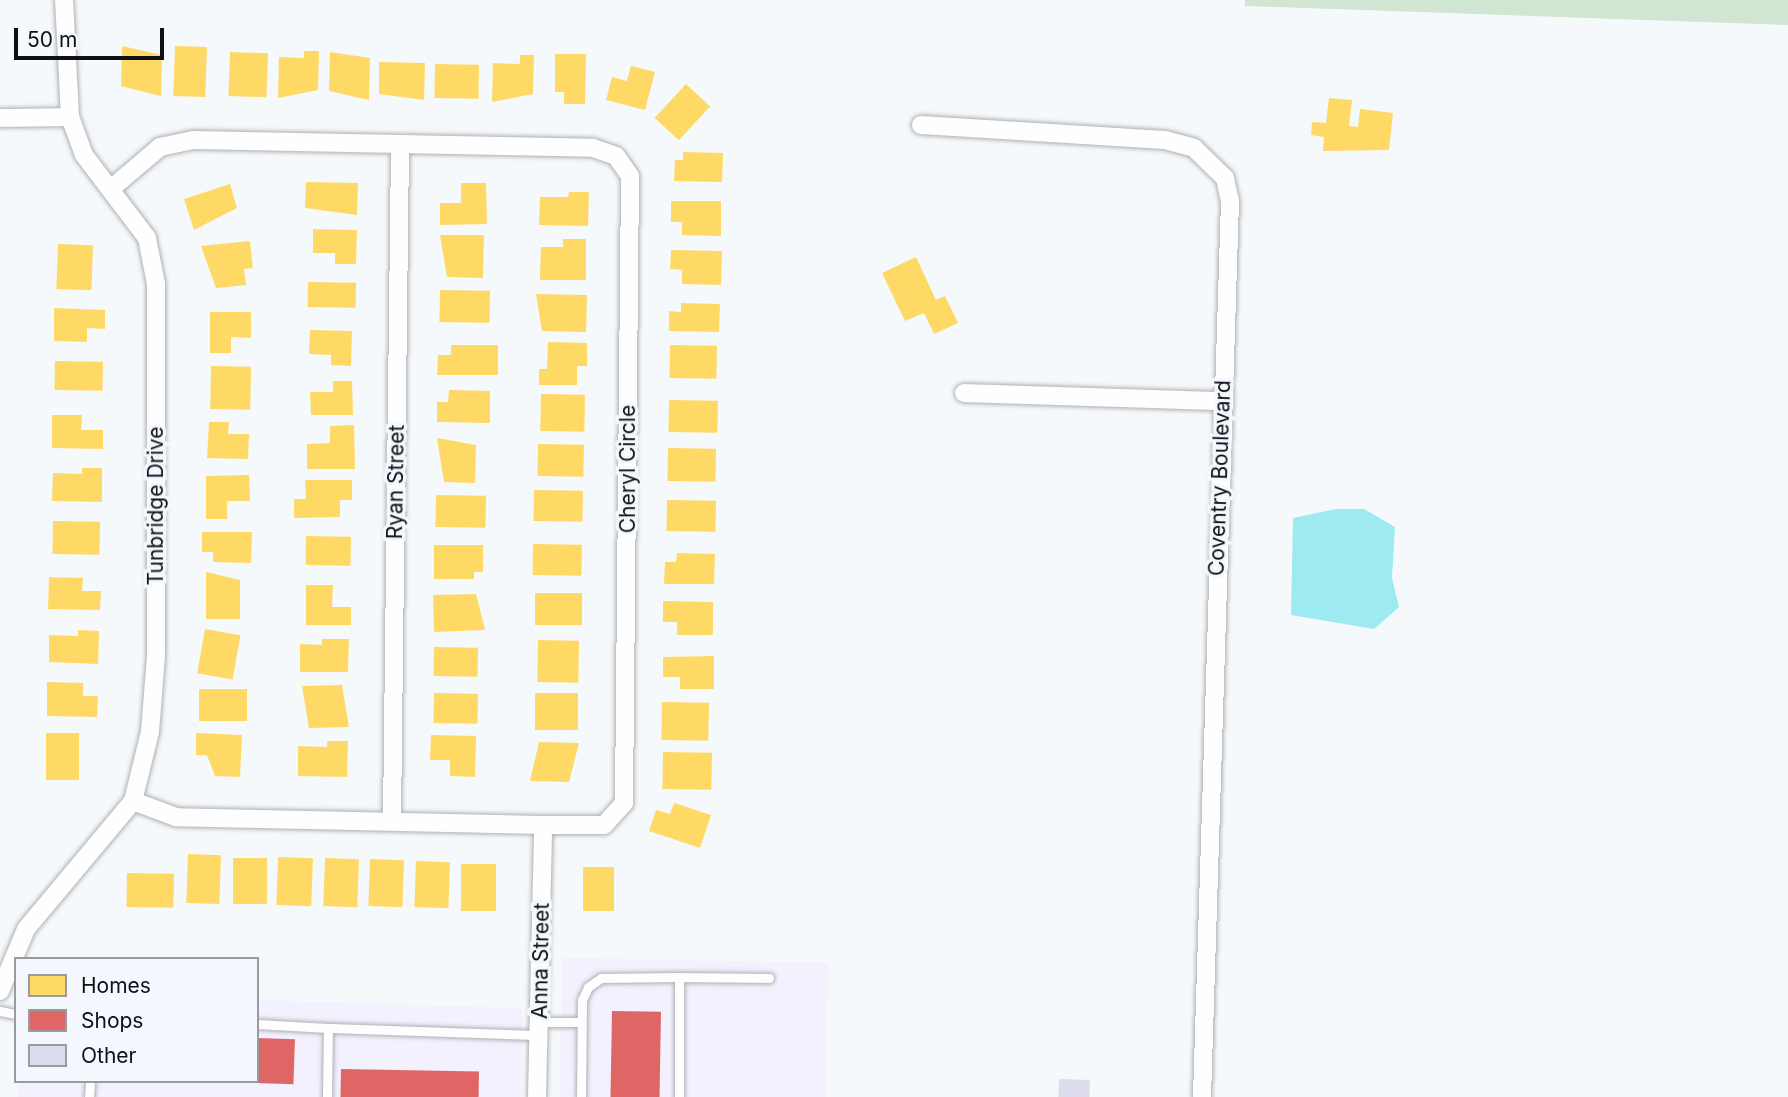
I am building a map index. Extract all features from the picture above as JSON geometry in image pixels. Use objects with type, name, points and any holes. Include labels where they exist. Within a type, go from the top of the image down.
[{"type":"street","name":"Tunbridge Drive","points":[[0,991],[6,959],[49,899],[133,800],[150,732],[156,655],[156,284],[147,238],[113,187],[84,155],[69,117],[64,0]]},
{"type":"street","points":[[0,118],[69,117]]},
{"type":"street","name":"Coventry Boulevard","points":[[921,125],[1165,140],[1194,148],[1213,162],[1230,201],[1202,1097]]},
{"type":"street","name":"Cheryl Circle","points":[[113,187],[160,147],[193,140],[593,148],[616,156],[630,176],[624,803],[604,824],[544,824],[176,817],[133,800]]},
{"type":"street","name":"Ryan Street","points":[[392,820],[400,144]]},
{"type":"street","points":[[964,393],[1222,401]]},
{"type":"street","name":"Anna Street","points":[[537,1097],[544,824]]},
{"type":"lane","points":[[679,977],[679,1097]]},
{"type":"lane","points":[[581,1097],[581,1022],[585,994],[601,978],[769,978]]},
{"type":"lane","points":[[259,1024],[328,1028],[539,1028],[581,1022]]},
{"type":"lane","points":[[327,1097],[328,1028]]},
{"type":"shaded area","points":[[562,958],[828,963],[826,1097],[560,1097]]},
{"type":"shaded area","points":[[259,1000],[522,1008],[521,1097],[17,1097],[18,1083],[259,1083]]},
{"type":"green space","points":[[1245,0],[1788,0],[1788,25],[1245,6]]},
{"type":"water","points":[[1336,509],[1364,509],[1395,527],[1392,578],[1399,607],[1374,629],[1291,615],[1293,518]]},
{"type":"building: Homes","points":[[122,46],[162,55],[161,96],[121,86]]},
{"type":"building: Homes","points":[[175,46],[207,47],[205,97],[173,96]]},
{"type":"building: Homes","points":[[304,51],[319,51],[318,90],[278,98],[279,57],[304,58]]},
{"type":"building: Homes","points":[[230,52],[268,53],[266,97],[228,96]]},
{"type":"building: Homes","points":[[330,52],[370,58],[369,100],[329,91]]},
{"type":"building: Homes","points":[[555,54],[586,54],[585,104],[564,104],[564,92],[555,92]]},
{"type":"building: Homes","points":[[520,55],[534,55],[533,94],[492,102],[493,63],[520,64]]},
{"type":"building: Homes","points":[[379,62],[425,63],[424,100],[379,94]]},
{"type":"building: Homes","points":[[435,64],[479,65],[478,99],[434,98]]},
{"type":"building: Homes","points":[[631,66],[655,72],[645,110],[606,100],[612,77],[627,81]]},
{"type":"building: Homes","points":[[686,84],[710,107],[679,140],[655,118]]},
{"type":"building: Homes","points":[[1329,98],[1352,100],[1349,126],[1358,127],[1360,109],[1393,113],[1389,150],[1323,151],[1324,137],[1311,135],[1312,122],[1326,123]]},
{"type":"building: Homes","points":[[683,152],[723,153],[722,182],[674,181],[675,160],[683,160]]},
{"type":"building: Homes","points":[[306,182],[358,183],[357,215],[305,208]]},
{"type":"building: Homes","points":[[461,183],[486,183],[487,224],[440,225],[440,203],[461,203]]},
{"type":"building: Homes","points":[[230,184],[237,208],[194,230],[184,199]]},
{"type":"building: Homes","points":[[569,192],[589,192],[588,226],[539,225],[540,197],[568,197]]},
{"type":"building: Homes","points":[[671,201],[721,201],[721,236],[682,235],[682,222],[671,222]]},
{"type":"building: Homes","points":[[313,229],[357,230],[356,264],[335,264],[335,253],[313,253]]},
{"type":"building: Homes","points":[[440,235],[484,235],[483,278],[447,277]]},
{"type":"building: Homes","points":[[563,239],[586,239],[586,280],[540,280],[541,247],[563,247]]},
{"type":"building: Homes","points":[[250,241],[253,268],[244,269],[246,285],[216,288],[201,246]]},
{"type":"building: Homes","points":[[58,244],[93,245],[91,290],[56,289]]},
{"type":"building: Homes","points":[[671,250],[722,251],[721,285],[682,284],[682,270],[670,269]]},
{"type":"building: Homes","points":[[916,257],[936,300],[945,296],[958,323],[934,334],[924,313],[905,321],[882,273]]},
{"type":"building: Homes","points":[[308,282],[356,283],[356,308],[308,307]]},
{"type":"building: Homes","points":[[440,290],[490,291],[489,323],[439,322]]},
{"type":"building: Homes","points":[[536,294],[587,295],[586,332],[542,331]]},
{"type":"building: Homes","points":[[681,303],[720,304],[719,332],[669,331],[669,311],[681,312]]},
{"type":"building: Homes","points":[[54,308],[105,310],[105,329],[87,328],[87,342],[54,341]]},
{"type":"building: Homes","points":[[210,312],[251,312],[251,338],[231,337],[231,353],[210,353]]},
{"type":"building: Homes","points":[[310,330],[352,331],[351,366],[331,365],[331,355],[309,354]]},
{"type":"building: Homes","points":[[548,342],[587,343],[587,366],[577,366],[577,385],[539,385],[539,369],[547,369]]},
{"type":"building: Homes","points":[[451,345],[498,345],[498,375],[437,375],[438,355],[451,355]]},
{"type":"building: Homes","points":[[670,345],[717,346],[716,379],[669,378]]},
{"type":"building: Homes","points":[[55,361],[103,362],[102,391],[54,390]]},
{"type":"building: Homes","points":[[211,366],[251,367],[250,410],[210,409]]},
{"type":"building: Homes","points":[[333,381],[352,381],[353,415],[311,415],[310,392],[333,392]]},
{"type":"building: Homes","points":[[449,390],[490,391],[490,423],[437,422],[437,402],[448,402]]},
{"type":"building: Homes","points":[[541,394],[585,395],[584,432],[540,431]]},
{"type":"building: Homes","points":[[669,400],[718,401],[717,433],[668,432]]},
{"type":"building: Homes","points":[[52,415],[82,415],[81,430],[103,430],[103,449],[52,448]]},
{"type":"building: Homes","points":[[209,422],[229,422],[228,434],[249,434],[248,459],[207,458]]},
{"type":"building: Homes","points":[[354,425],[355,469],[307,469],[307,444],[330,443],[330,426]]},
{"type":"building: Homes","points":[[437,438],[476,445],[475,483],[444,482]]},
{"type":"building: Homes","points":[[538,444],[584,445],[583,477],[537,476]]},
{"type":"building: Homes","points":[[668,448],[716,449],[715,482],[667,481]]},
{"type":"building: Homes","points":[[82,468],[102,468],[102,502],[52,501],[53,473],[82,474]]},
{"type":"building: Homes","points":[[249,475],[250,501],[227,501],[227,519],[206,519],[206,476]]},
{"type":"building: Homes","points":[[305,480],[352,480],[352,500],[340,500],[340,517],[294,518],[294,499],[306,499]]},
{"type":"building: Homes","points":[[534,490],[583,491],[582,522],[533,521]]},
{"type":"building: Homes","points":[[436,495],[486,496],[485,528],[435,527]]},
{"type":"building: Homes","points":[[667,500],[716,501],[715,532],[666,531]]},
{"type":"building: Homes","points":[[53,521],[100,522],[99,555],[52,554]]},
{"type":"building: Homes","points":[[202,532],[252,532],[251,563],[213,562],[213,552],[202,552]]},
{"type":"building: Homes","points":[[306,536],[351,537],[350,566],[305,565]]},
{"type":"building: Homes","points":[[533,544],[582,545],[581,576],[532,575]]},
{"type":"building: Homes","points":[[434,545],[483,545],[483,572],[474,572],[474,579],[434,579]]},
{"type":"building: Homes","points":[[677,553],[715,554],[714,584],[664,584],[665,562],[676,562]]},
{"type":"building: Homes","points":[[206,572],[240,580],[240,619],[206,619]]},
{"type":"building: Homes","points":[[49,577],[83,578],[82,591],[101,591],[100,610],[48,609]]},
{"type":"building: Homes","points":[[306,585],[333,585],[332,607],[351,607],[351,625],[306,625]]},
{"type":"building: Homes","points":[[535,593],[582,593],[582,625],[535,625]]},
{"type":"building: Homes","points":[[476,594],[485,630],[434,632],[433,595]]},
{"type":"building: Homes","points":[[663,601],[713,602],[713,635],[677,635],[677,622],[663,622]]},
{"type":"building: Homes","points":[[205,629],[240,635],[233,680],[197,673]]},
{"type":"building: Homes","points":[[78,630],[99,631],[98,664],[49,662],[49,635],[78,636]]},
{"type":"building: Homes","points":[[322,639],[349,639],[348,672],[300,672],[300,644],[322,645]]},
{"type":"building: Homes","points":[[538,640],[579,641],[578,683],[537,682]]},
{"type":"building: Homes","points":[[434,647],[478,648],[477,677],[433,676]]},
{"type":"building: Homes","points":[[714,656],[714,689],[680,689],[680,677],[663,677],[663,657]]},
{"type":"building: Homes","points":[[47,682],[83,683],[83,696],[98,696],[97,717],[47,716]]},
{"type":"building: Homes","points":[[342,685],[349,727],[309,728],[302,686]]},
{"type":"building: Homes","points":[[199,689],[247,689],[247,721],[199,721]]},
{"type":"building: Homes","points":[[434,693],[478,694],[477,724],[433,723]]},
{"type":"building: Homes","points":[[535,693],[578,693],[578,730],[535,730]]},
{"type":"building: Homes","points":[[662,702],[709,703],[708,741],[661,740]]},
{"type":"building: Homes","points":[[46,733],[79,733],[79,780],[46,780]]},
{"type":"building: Homes","points":[[196,733],[242,735],[240,777],[215,776],[207,755],[196,755]]},
{"type":"building: Homes","points":[[431,735],[476,736],[475,777],[450,776],[450,760],[430,760]]},
{"type":"building: Homes","points":[[327,741],[348,741],[347,777],[298,776],[298,746],[327,747]]},
{"type":"building: Homes","points":[[539,742],[579,743],[569,782],[530,781]]},
{"type":"building: Homes","points":[[663,752],[712,753],[711,790],[662,789]]},
{"type":"building: Homes","points":[[674,803],[711,815],[700,848],[649,831],[656,810],[670,814]]},
{"type":"building: Homes","points":[[188,854],[221,855],[219,904],[186,903]]},
{"type":"building: Homes","points":[[278,857],[313,858],[311,906],[276,905]]},
{"type":"building: Homes","points":[[233,858],[267,858],[267,904],[233,904]]},
{"type":"building: Homes","points":[[325,858],[359,859],[357,907],[323,906]]},
{"type":"building: Homes","points":[[370,859],[404,860],[402,907],[368,906]]},
{"type":"building: Homes","points":[[416,861],[450,862],[448,908],[414,907]]},
{"type":"building: Homes","points":[[461,864],[496,864],[496,911],[461,911]]},
{"type":"building: Homes","points":[[583,867],[614,867],[614,911],[583,911]]},
{"type":"building: Homes","points":[[127,873],[174,874],[173,908],[126,907]]},
{"type":"building: Shops","points":[[612,1011],[661,1012],[660,1097],[610,1097]]},
{"type":"building: Shops","points":[[259,1038],[295,1039],[293,1084],[256,1083],[259,1083]]},
{"type":"building: Shops","points":[[341,1069],[479,1071],[479,1097],[341,1097]]},
{"type":"building: Other","points":[[1059,1079],[1090,1080],[1089,1097],[1058,1097]]}]
